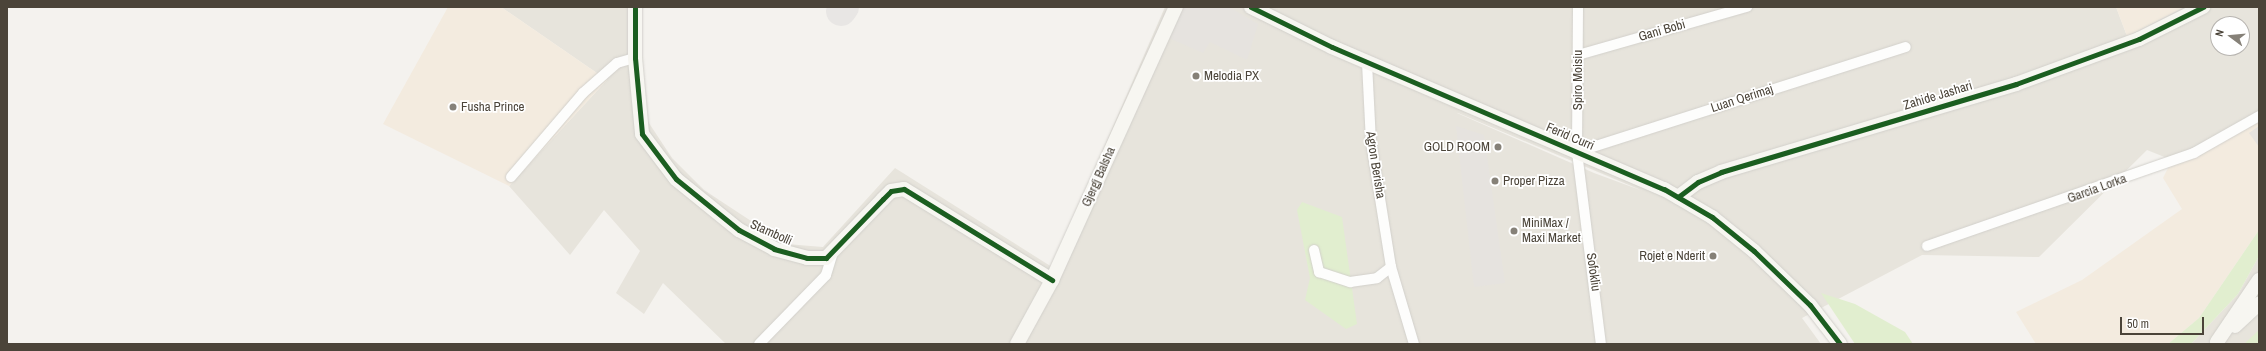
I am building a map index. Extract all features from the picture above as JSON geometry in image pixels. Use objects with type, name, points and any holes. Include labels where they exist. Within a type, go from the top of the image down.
[{"type":"street","name":"Stambolli","points":[[635,7],[635,58],[639,127],[649,145],[676,179],[717,215],[774,249],[820,259],[832,255]]},
{"type":"street","name":"Gjergj Balsha","points":[[1017,344],[1052,280],[1176,7]]},
{"type":"street","name":"Ferid Curri","points":[[1251,7],[1367,63],[1578,152],[1678,197],[1712,217],[1754,251],[1810,305],[1840,344]]},
{"type":"street","name":"Spiro Moisiu","points":[[1578,7],[1578,152]]},
{"type":"street","name":"Gani Bobi","points":[[1578,55],[1747,7]]},
{"type":"street","name":"Zahide Jashari","points":[[1678,197],[1698,182],[1721,172],[2016,84],[2138,39],[2203,7]]},
{"type":"street","name":"Luan Qerimaj","points":[[1578,152],[1906,46]]},
{"type":"street","points":[[511,177],[583,93],[617,63],[635,58]]},
{"type":"street","name":"Agron Berisha","points":[[1367,63],[1371,142],[1391,267],[1414,344]]},
{"type":"street","name":"Garcia Lorka","points":[[1927,246],[2194,153],[2259,116]]},
{"type":"street","name":"Sofokliu","points":[[1578,152],[1601,344]]},
{"type":"street","points":[[759,344],[826,275],[832,255],[891,191],[904,189],[1052,280]]},
{"type":"street","points":[[1314,250],[1319,272],[1350,282],[1376,278],[1391,267]]},
{"type":"street","points":[[2216,343],[2259,280]]},
{"type":"street","points":[[2216,343],[2259,304]]},
{"type":"shaded area","points":[[448,7],[501,7],[607,80],[509,186],[383,124]]},
{"type":"shaded area","points":[[501,7],[638,7],[645,117],[672,158],[704,190],[786,244],[823,247],[895,168],[1052,267],[1165,7],[2116,7],[2127,36],[2184,7],[2259,7],[2259,111],[2194,153],[2172,160],[2147,150],[2039,257],[1922,255],[1802,318],[1821,344],[726,344],[663,283],[644,314],[616,293],[640,251],[604,210],[570,255],[509,186],[607,80]],"holes":[[[1458,113],[1643,191],[1594,173]]]},
{"type":"shaded area","points":[[1181,7],[1229,7],[1258,24],[1247,60],[1210,42],[1203,53],[1169,38]]},
{"type":"shaded area","points":[[2116,7],[2184,7],[2127,36]]},
{"type":"shaded area","points":[[2259,111],[2259,230],[2199,318],[2168,344],[2036,344],[2016,312],[2082,280],[2182,209],[2163,178],[2172,160],[2194,153]]},
{"type":"shaded area","points":[[1456,126],[1484,135],[1505,283],[1474,287]]},
{"type":"shaded area","points":[[2259,126],[2259,147],[2249,133]]},
{"type":"shaded area","points":[[2259,256],[2259,344],[2191,344],[2238,294]]},
{"type":"green space","points":[[1302,202],[1342,217],[1357,324],[1346,329],[1305,300],[1310,278],[1297,210]]},
{"type":"green space","points":[[2259,230],[2259,256],[2238,294],[2191,344],[2168,344],[2199,318]]},
{"type":"green space","points":[[1821,293],[1855,304],[1905,332],[1913,344],[1855,344]]},
{"type":"green space","points":[[2259,330],[2259,344],[2244,344]]},
{"type":"taxiway","points":[[841,11],[844,7]]},
{"type":"cycle path","points":[[635,7],[635,58],[642,134],[676,179],[739,230],[774,249],[807,258],[826,258],[891,191],[904,189],[1052,280]]},
{"type":"cycle path","points":[[1251,7],[1332,47],[1664,189],[1712,217],[1754,251],[1810,305],[1840,344]]},
{"type":"cycle path","points":[[1678,197],[1698,182],[1721,172],[2016,84],[2139,39],[2203,7]]},
{"type":"place","name":"Melodia PX","points":[[1196,76]]},
{"type":"place","name":"Fusha Prince","points":[[453,107]]},
{"type":"place","name":"GOLD ROOM","points":[[1498,147]]},
{"type":"place","name":"Proper Pizza","points":[[1495,181]]},
{"type":"place","name":"MiniMax / Maxi Market","points":[[1514,231]]},
{"type":"place","name":"Rojet e Nderit","points":[[1713,256]]}]
